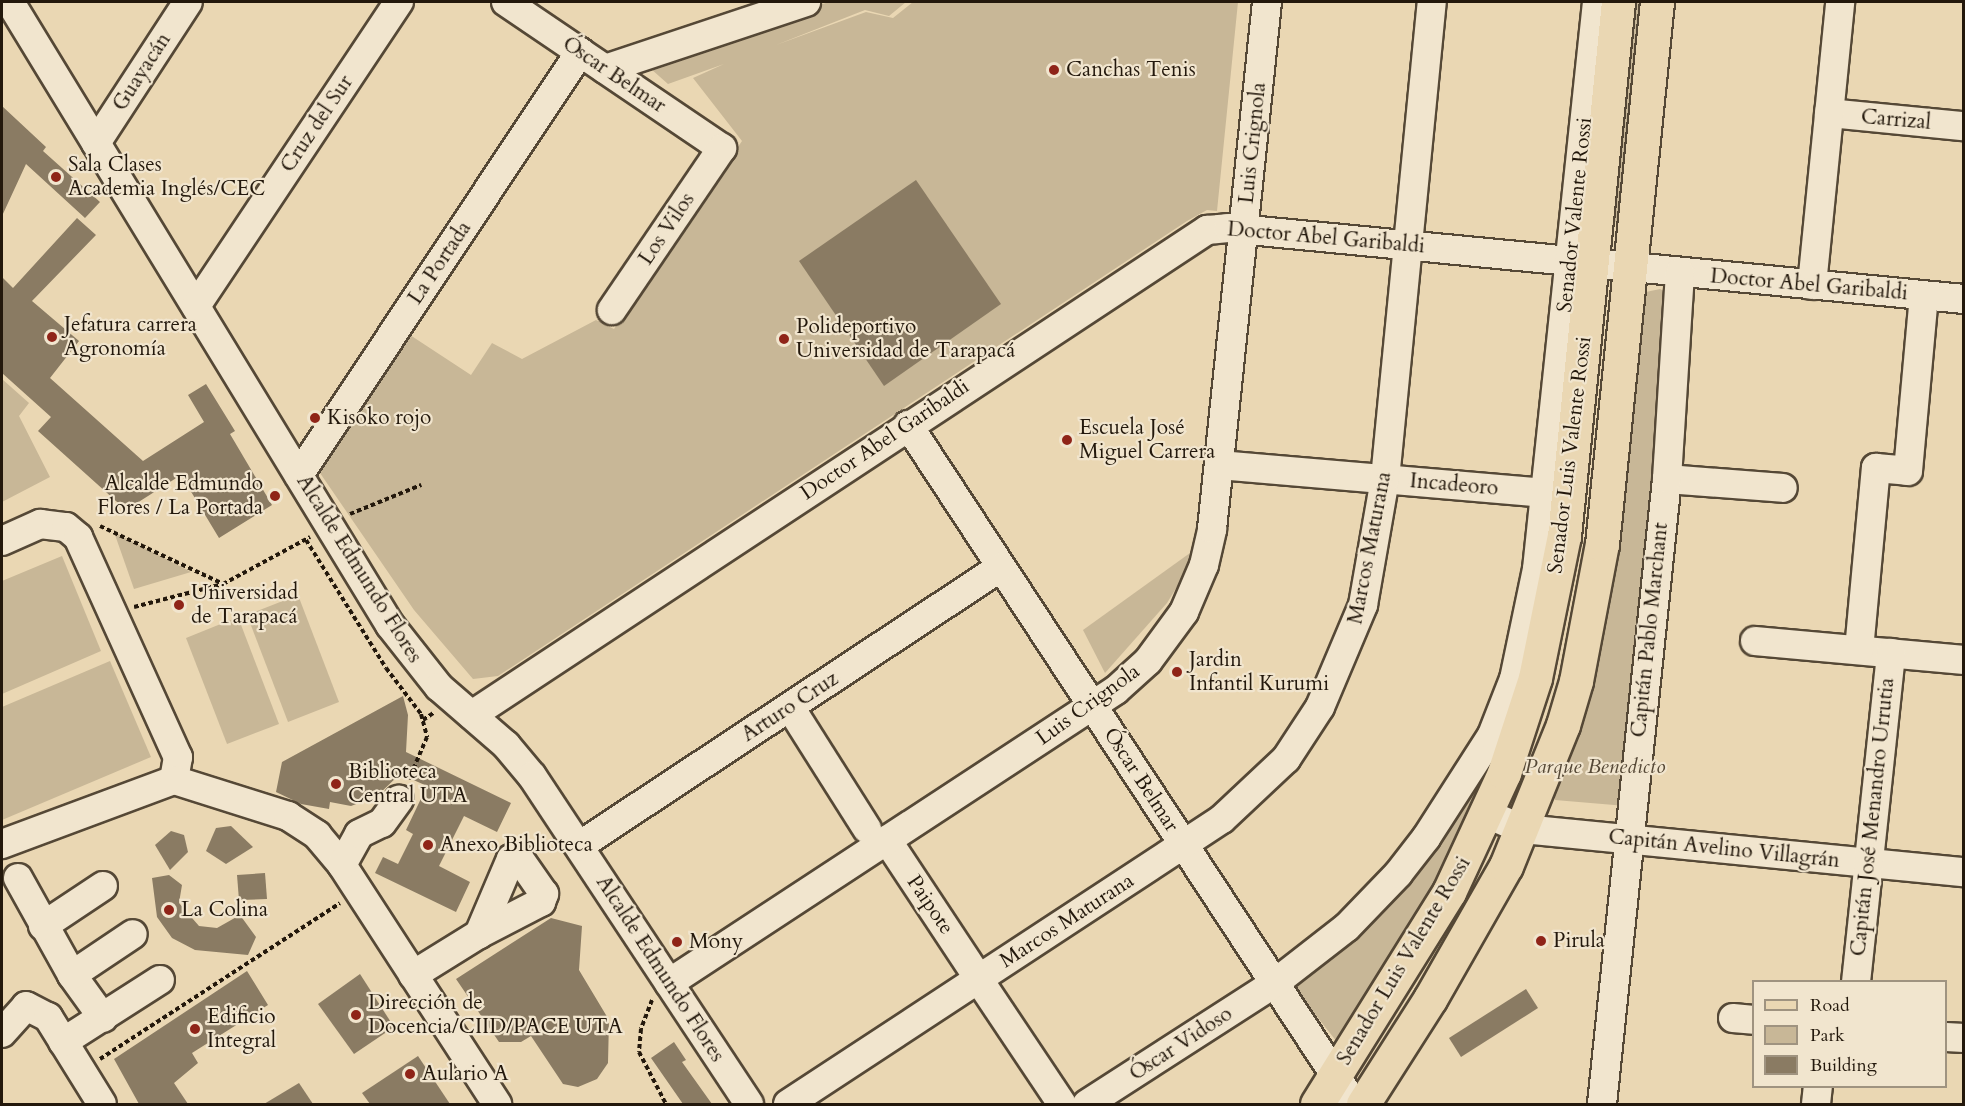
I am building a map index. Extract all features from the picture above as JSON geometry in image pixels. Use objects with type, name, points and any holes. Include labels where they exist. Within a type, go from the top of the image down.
[{"type":"main road","name":"Senador Luis Valente Rossi","points":[[1317,1104],[1432,924],[1487,814],[1535,678],[1564,536],[1580,263],[1618,2]]},
{"type":"main road","name":"Senador Luis Valente Rossi","points":[[1363,1104],[1471,929],[1523,829],[1563,725],[1592,608],[1611,465],[1657,2]]},
{"type":"street","name":"Alcalde Edmundo Flores","points":[[10,2],[299,475],[316,532],[414,659],[519,760],[579,846],[749,1104]]},
{"type":"street","name":"Guayacán","points":[[96,142],[188,2]]},
{"type":"street","name":"Cruz del Sur","points":[[196,306],[399,2]]},
{"type":"street","name":"Óscar Belmar","points":[[506,2],[722,148]]},
{"type":"street","points":[[605,69],[806,2]]},
{"type":"street","name":"Luis Crignola","points":[[669,983],[877,835],[1092,706],[1148,662],[1184,612],[1208,547],[1220,465],[1267,2]]},
{"type":"street","name":"Marcos Maturana","points":[[788,1104],[976,975],[1184,845],[1265,782],[1320,707],[1363,605],[1385,479],[1432,2]]},
{"type":"street","name":"Senador Valente Rossi","points":[[1275,983],[1324,947],[1398,874],[1487,745],[1505,706],[1523,648],[1580,263],[1597,2]]},
{"type":"street","points":[[1812,285],[1840,2]]},
{"type":"street","name":"La Portada","points":[[299,475],[580,52]]},
{"type":"street","name":"Carrizal","points":[[1829,113],[1962,126]]},
{"type":"street","name":"Los Vilos","points":[[612,310],[722,148]]},
{"type":"street","name":"Doctor Abel Garibaldi","points":[[472,715],[1197,233],[1217,228],[1244,230],[1964,299]]},
{"type":"street","name":"Capitán Pablo Marchant","points":[[1602,1104],[1627,839],[1667,479],[1680,272]]},
{"type":"street","name":"Capitán José Menandro Urrutia","points":[[1859,651],[1876,468],[1908,471],[1924,296]]},
{"type":"street","name":"Óscar Belmar","points":[[908,425],[1354,1104]]},
{"type":"street","name":"Incadeoro","points":[[1220,465],[1546,493]]},
{"type":"street","points":[[1667,479],[1782,488]]},
{"type":"street","points":[[2,541],[40,524],[66,527],[78,537],[115,612],[178,757],[174,780]]},
{"type":"street","name":"Arturo Cruz","points":[[579,846],[1001,567]]},
{"type":"street","points":[[1755,641],[1964,660]]},
{"type":"street","name":"Capitán José Menandro Urrutia","points":[[1856,980],[1891,653]]},
{"type":"street","name":"Paipote","points":[[790,707],[976,975],[1062,1104]]},
{"type":"street","points":[[2,844],[174,780],[304,823],[347,873],[497,1104]]},
{"type":"street","points":[[347,873],[359,834],[382,823],[399,800]]},
{"type":"street","name":"Capitán Avelino Villagrán","points":[[1487,814],[1523,829],[1964,872]]},
{"type":"street","points":[[18,878],[72,975],[102,1018]]},
{"type":"street","points":[[43,926],[103,886]]},
{"type":"street","points":[[72,975],[133,934]]},
{"type":"street","points":[[413,975],[479,934]]},
{"type":"street","points":[[63,1042],[160,980]]},
{"type":"street","name":"Óscar Vidoso","points":[[1087,1104],[1275,983]]},
{"type":"street","points":[[2,1033],[26,1006],[48,1017],[102,1104]]},
{"type":"street","points":[[1947,1036],[1964,1038]]},
{"type":"street","points":[[1816,1104],[1818,1088]]},
{"type":"path","points":[[115,612],[223,584],[316,532],[421,485]]},
{"type":"path","points":[[66,527],[101,526],[223,584]]},
{"type":"path","points":[[316,532],[386,668],[421,714],[427,737],[399,800]]},
{"type":"path","points":[[81,1071],[339,904],[347,873]]},
{"type":"path","points":[[666,1104],[641,1060],[639,1041],[652,1000],[669,983]]},
{"type":"green space","name":"Polideportivo Universidad de Tarapacá","points":[[829,2],[906,2],[889,16],[865,10],[776,45],[866,12],[893,18],[913,2],[1238,2],[1217,211],[1207,210],[1187,221],[498,676],[473,679],[414,610],[320,473],[326,459],[410,335],[471,375],[492,343],[522,359],[596,320],[614,329],[742,141],[693,78],[724,64],[668,84],[642,61]]},
{"type":"green space","points":[[1630,2],[1649,2],[1627,223],[1607,221]]},
{"type":"green space","name":"Parque Benedicto","points":[[1660,289],[1674,296],[1626,806],[1555,800],[1553,791],[1602,586],[1646,292]]},
{"type":"green space","points":[[2,379],[29,403],[19,416],[50,477],[2,502]]},
{"type":"green space","points":[[114,532],[191,572],[134,589]]},
{"type":"green space","points":[[1190,553],[1186,572],[1167,603],[1105,673],[1083,630]]},
{"type":"green space","points":[[62,556],[101,651],[2,694],[2,581]]},
{"type":"green space","points":[[298,595],[339,702],[288,722],[247,615]]},
{"type":"green space","points":[[238,617],[279,724],[227,744],[186,638]]},
{"type":"green space","points":[[110,661],[151,757],[2,820],[2,707]]},
{"type":"green space","points":[[1503,732],[1451,862],[1341,1047],[1292,985]]},
{"type":"building","name":"Sala Clases Academia Inglés/CEC","points":[[2,106],[46,147],[43,151],[100,202],[85,218],[26,164],[2,216]]},
{"type":"building","points":[[916,180],[1001,304],[884,386],[799,261]]},
{"type":"building","points":[[77,218],[96,235],[32,301],[79,341],[50,378],[143,461],[204,422],[188,395],[206,384],[235,431],[230,434],[272,505],[219,538],[181,475],[126,510],[38,431],[51,417],[2,373],[2,277],[13,288]]},
{"type":"building","points":[[403,696],[408,715],[406,752],[511,803],[497,832],[464,816],[439,866],[470,882],[456,912],[375,873],[383,857],[398,864],[413,834],[406,830],[427,786],[400,774],[377,796],[351,806],[330,802],[329,809],[301,804],[276,792],[282,762]]},
{"type":"building","name":"La Colina","points":[[231,826],[253,847],[226,864],[206,851],[216,828]]},
{"type":"building","name":"La Colina","points":[[171,831],[184,835],[188,852],[170,870],[155,845]]},
{"type":"building","name":"La Colina","points":[[265,873],[267,899],[239,900],[237,875]]},
{"type":"building","name":"La Colina","points":[[169,875],[182,885],[179,903],[199,926],[217,928],[240,915],[256,937],[248,955],[195,950],[172,938],[157,917],[152,878]]},
{"type":"building","points":[[551,918],[582,926],[579,970],[609,1020],[608,1063],[597,1079],[578,1087],[563,1084],[531,1036],[521,1042],[499,1042],[456,979]]},
{"type":"building","name":"Edificio Integral","points":[[247,971],[268,1005],[192,1053],[198,1063],[174,1083],[188,1104],[139,1104],[114,1059]]},
{"type":"building","name":"Dirección de Docencia/CIID/PACE UTA","points":[[360,974],[394,1027],[354,1054],[318,1004]]},
{"type":"building","points":[[1526,989],[1538,1008],[1461,1057],[1449,1038]]},
{"type":"building","points":[[674,1042],[686,1060],[682,1062],[712,1104],[683,1104],[651,1058]]},
{"type":"building","name":"Aulario A","points":[[418,1056],[450,1104],[370,1104],[362,1093]]},
{"type":"building","points":[[299,1083],[313,1104],[264,1104]]},
{"type":"place","name":"Canchas Tenis","points":[[1054,70]]},
{"type":"place","name":"Sala Clases Academia Inglés/CEC","points":[[56,177]]},
{"type":"place","name":"Jefatura carrera Agronomía","points":[[52,337]]},
{"type":"place","name":"Polideportivo Universidad de Tarapacá","points":[[784,339]]},
{"type":"place","name":"Kisoko rojo","points":[[315,418]]},
{"type":"place","name":"Escuela José Miguel Carrera","points":[[1067,440]]},
{"type":"place","name":"Alcalde Edmundo Flores / La Portada","points":[[275,496]]},
{"type":"place","name":"Universidad de Tarapacá","points":[[179,605]]},
{"type":"place","name":"Jardin Infantil Kurumi","points":[[1177,672]]},
{"type":"place","name":"Biblioteca Central UTA","points":[[336,784]]},
{"type":"place","name":"Anexo Biblioteca","points":[[428,845]]},
{"type":"place","name":"La Colina","points":[[169,910]]},
{"type":"place","name":"Pirula","points":[[1541,941]]},
{"type":"place","name":"Mony","points":[[677,942]]},
{"type":"place","name":"Dirección de Docencia/CIID/PACE UTA","points":[[356,1015]]},
{"type":"place","name":"Edificio Integral","points":[[195,1029]]},
{"type":"place","name":"Aulario A","points":[[410,1074]]}]
